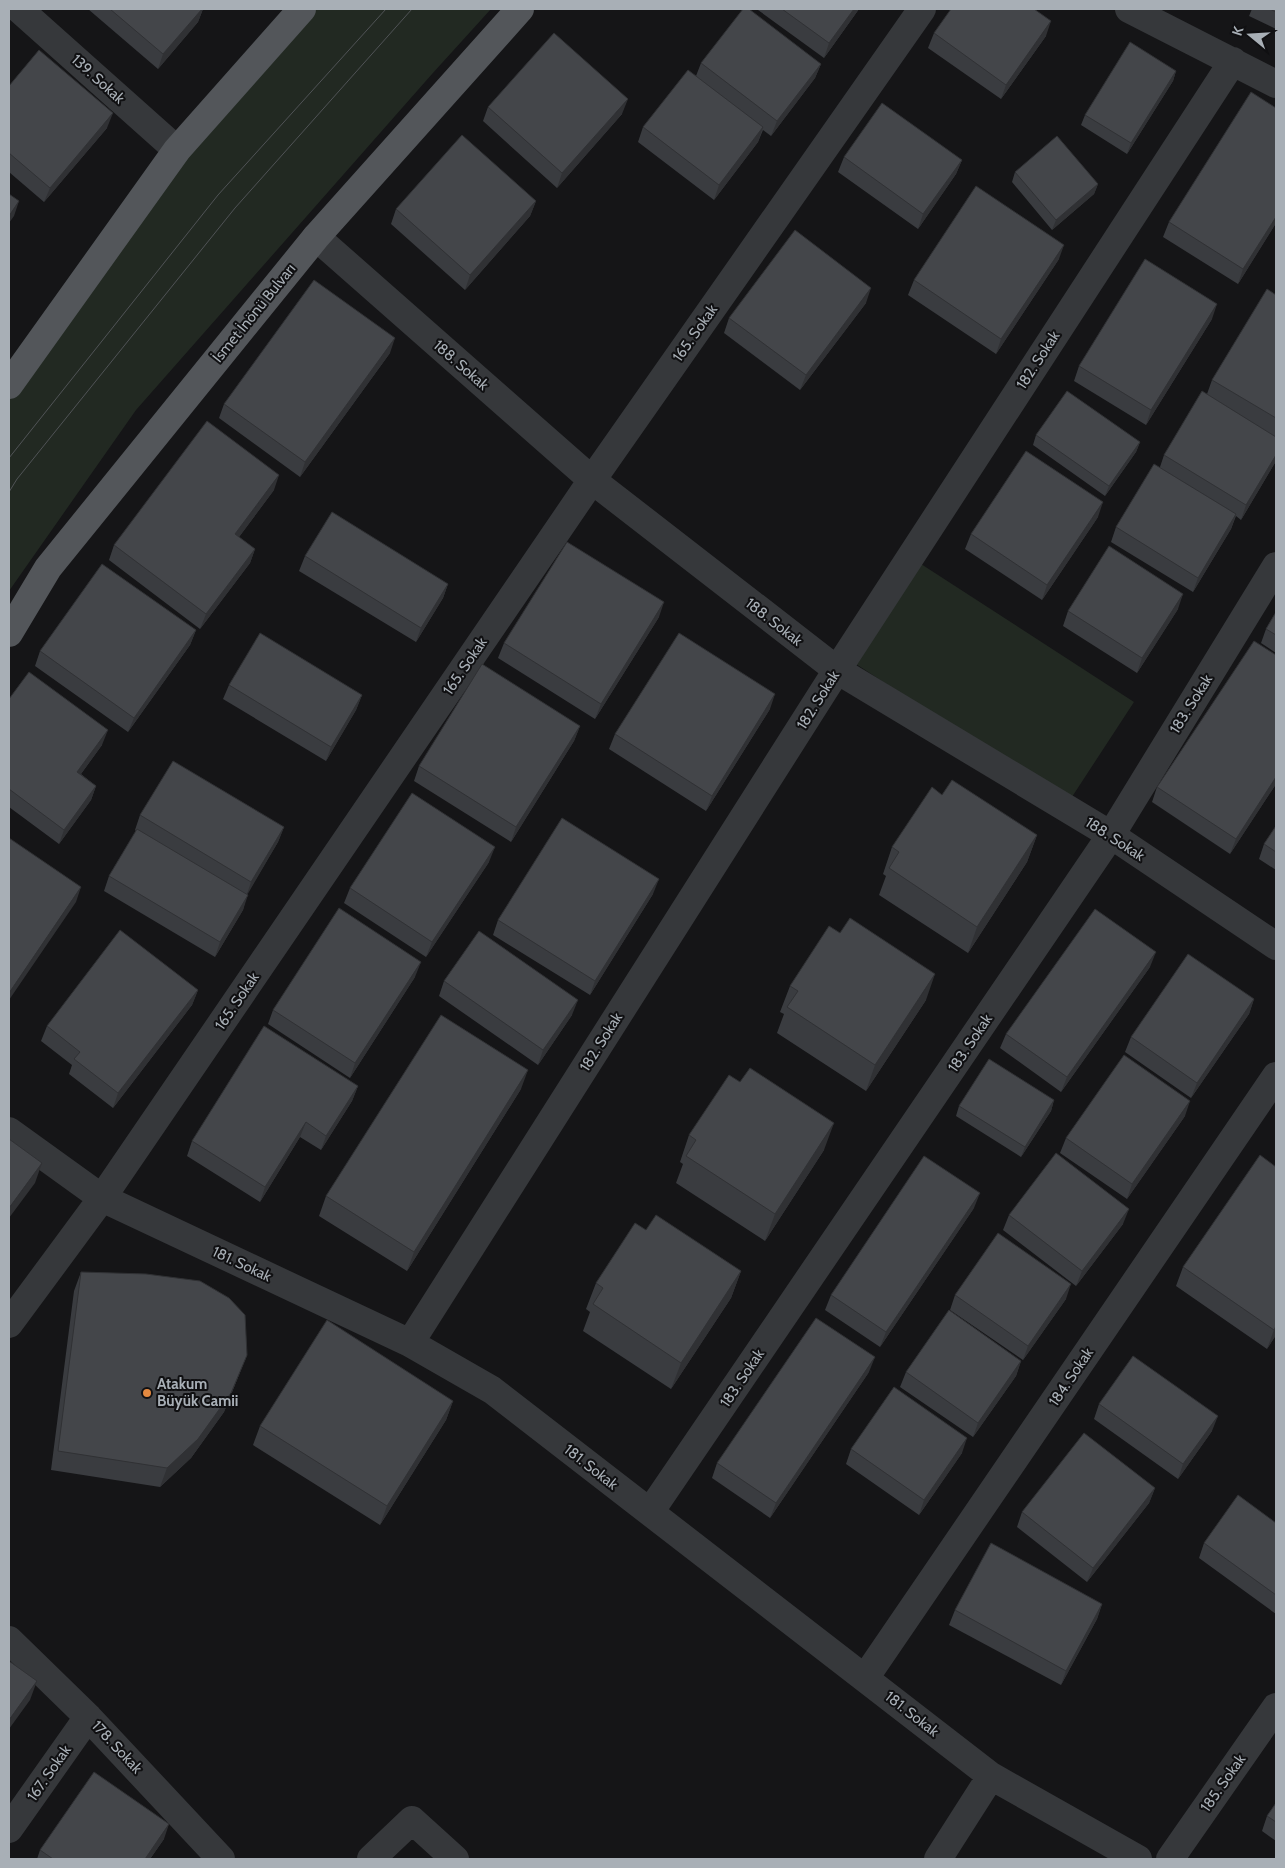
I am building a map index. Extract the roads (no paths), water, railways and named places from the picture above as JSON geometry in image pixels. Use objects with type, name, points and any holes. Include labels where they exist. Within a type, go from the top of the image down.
[{"type":"main road","points":[[9,385],[177,150],[302,9]]},
{"type":"main road","name":"İsmet İnönü Bulvarı","points":[[9,633],[48,568],[316,237],[520,9]]},
{"type":"street","name":"139. Sokak","points":[[19,9],[177,150]]},
{"type":"street","name":"165. Sokak","points":[[9,1324],[102,1198],[592,480],[922,9]]},
{"type":"street","points":[[1128,9],[1276,84]]},
{"type":"street","name":"182. Sokak","points":[[410,1343],[836,670],[1233,62]]},
{"type":"street","name":"188. Sokak","points":[[316,237],[592,480],[836,670],[1111,836],[1276,946]]},
{"type":"street","name":"183. Sokak","points":[[650,1512],[1111,836],[1276,566]]},
{"type":"street","name":"184. Sokak","points":[[865,1678],[1276,1076]]},
{"type":"street","name":"181. Sokak","points":[[9,1130],[102,1198],[410,1343],[492,1390],[991,1776],[1138,1859]]},
{"type":"street","name":"178. Sokak","points":[[9,1640],[88,1717],[221,1859]]},
{"type":"street","name":"185. Sokak","points":[[1170,1859],[1276,1707]]},
{"type":"street","name":"167. Sokak","points":[[9,1829],[88,1717]]},
{"type":"street","points":[[938,1859],[991,1776]]},
{"type":"street","points":[[371,1859],[412,1820],[454,1859]]},
{"type":"tram line","points":[[9,458],[218,195],[386,9]]},
{"type":"tram line","points":[[9,492],[17,479],[235,208],[412,9]]},
{"type":"place","name":"Atakum Büyük Camii","points":[[147,1393]]}]
